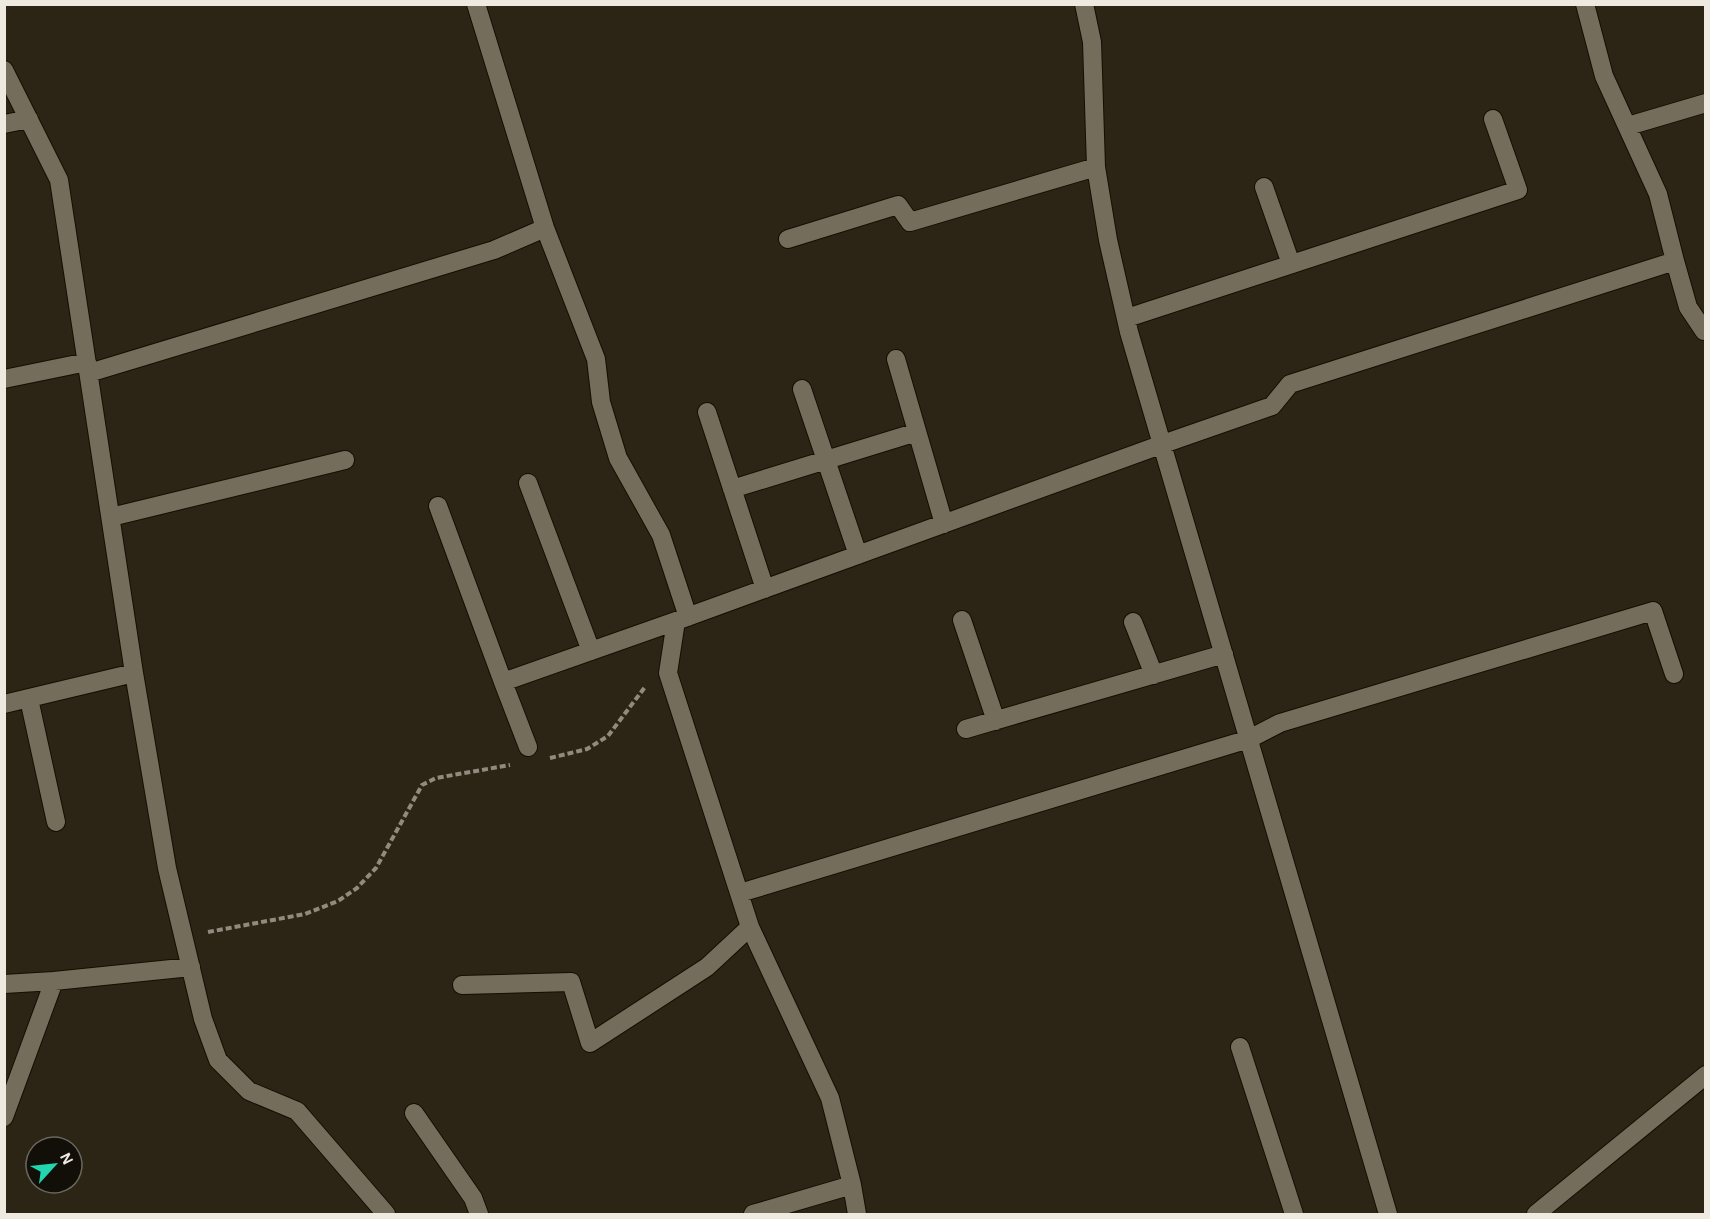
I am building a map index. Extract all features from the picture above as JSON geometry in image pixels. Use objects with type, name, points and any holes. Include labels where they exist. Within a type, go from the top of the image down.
[{"type":"street","points":[[476,4],[545,228],[597,359],[601,402],[618,458],[661,534],[682,619],[668,673],[750,927],[830,1098],[852,1185],[857,1215]]},
{"type":"street","points":[[1084,4],[1092,42],[1096,167],[1108,240],[1127,318],[1388,1215]]},
{"type":"street","points":[[1585,4],[1604,76],[1658,194],[1688,307],[1705,334]]},
{"type":"street","points":[[4,70],[58,180],[134,673],[167,868],[203,1019],[218,1060],[249,1091],[297,1111],[386,1215]]},
{"type":"street","points":[[1628,126],[1706,103]]},
{"type":"street","points":[[1127,318],[1518,190],[1493,118]]},
{"type":"street","points":[[4,124],[29,119]]},
{"type":"street","points":[[788,239],[898,205],[910,222],[1096,167]]},
{"type":"street","points":[[1264,187],[1292,264]]},
{"type":"street","points":[[4,380],[88,368],[494,250],[545,228]]},
{"type":"street","points":[[503,681],[682,619],[1272,406],[1290,384],[1675,261]]},
{"type":"street","points":[[896,360],[944,524]]},
{"type":"street","points":[[802,389],[858,555]]},
{"type":"street","points":[[707,412],[765,589]]},
{"type":"street","points":[[732,489],[917,432]]},
{"type":"street","points":[[111,517],[345,460]]},
{"type":"street","points":[[528,483],[591,651]]},
{"type":"street","points":[[438,506],[503,681],[534,754]]},
{"type":"street","points":[[740,893],[1249,739],[1280,723],[1653,611],[1674,674]]},
{"type":"street","points":[[962,620],[996,721]]},
{"type":"street","points":[[1133,622],[1154,675]]},
{"type":"street","points":[[966,729],[1224,654]]},
{"type":"street","points":[[4,704],[134,673]]},
{"type":"street","points":[[29,699],[56,822]]},
{"type":"street","points":[[462,985],[571,982],[590,1043],[707,967],[750,927]]},
{"type":"street","points":[[4,984],[191,967]]},
{"type":"street","points":[[4,1117],[54,981]]},
{"type":"street","points":[[1240,1047],[1294,1215]]},
{"type":"street","points":[[1536,1215],[1706,1075]]},
{"type":"street","points":[[414,1113],[473,1198],[478,1215]]},
{"type":"street","points":[[753,1215],[852,1185]]},
{"type":"path","points":[[534,754],[587,749],[608,736],[647,685],[668,673]]},
{"type":"path","points":[[183,937],[305,914],[338,901],[357,888],[376,868],[422,785],[436,778],[516,764]]}]
